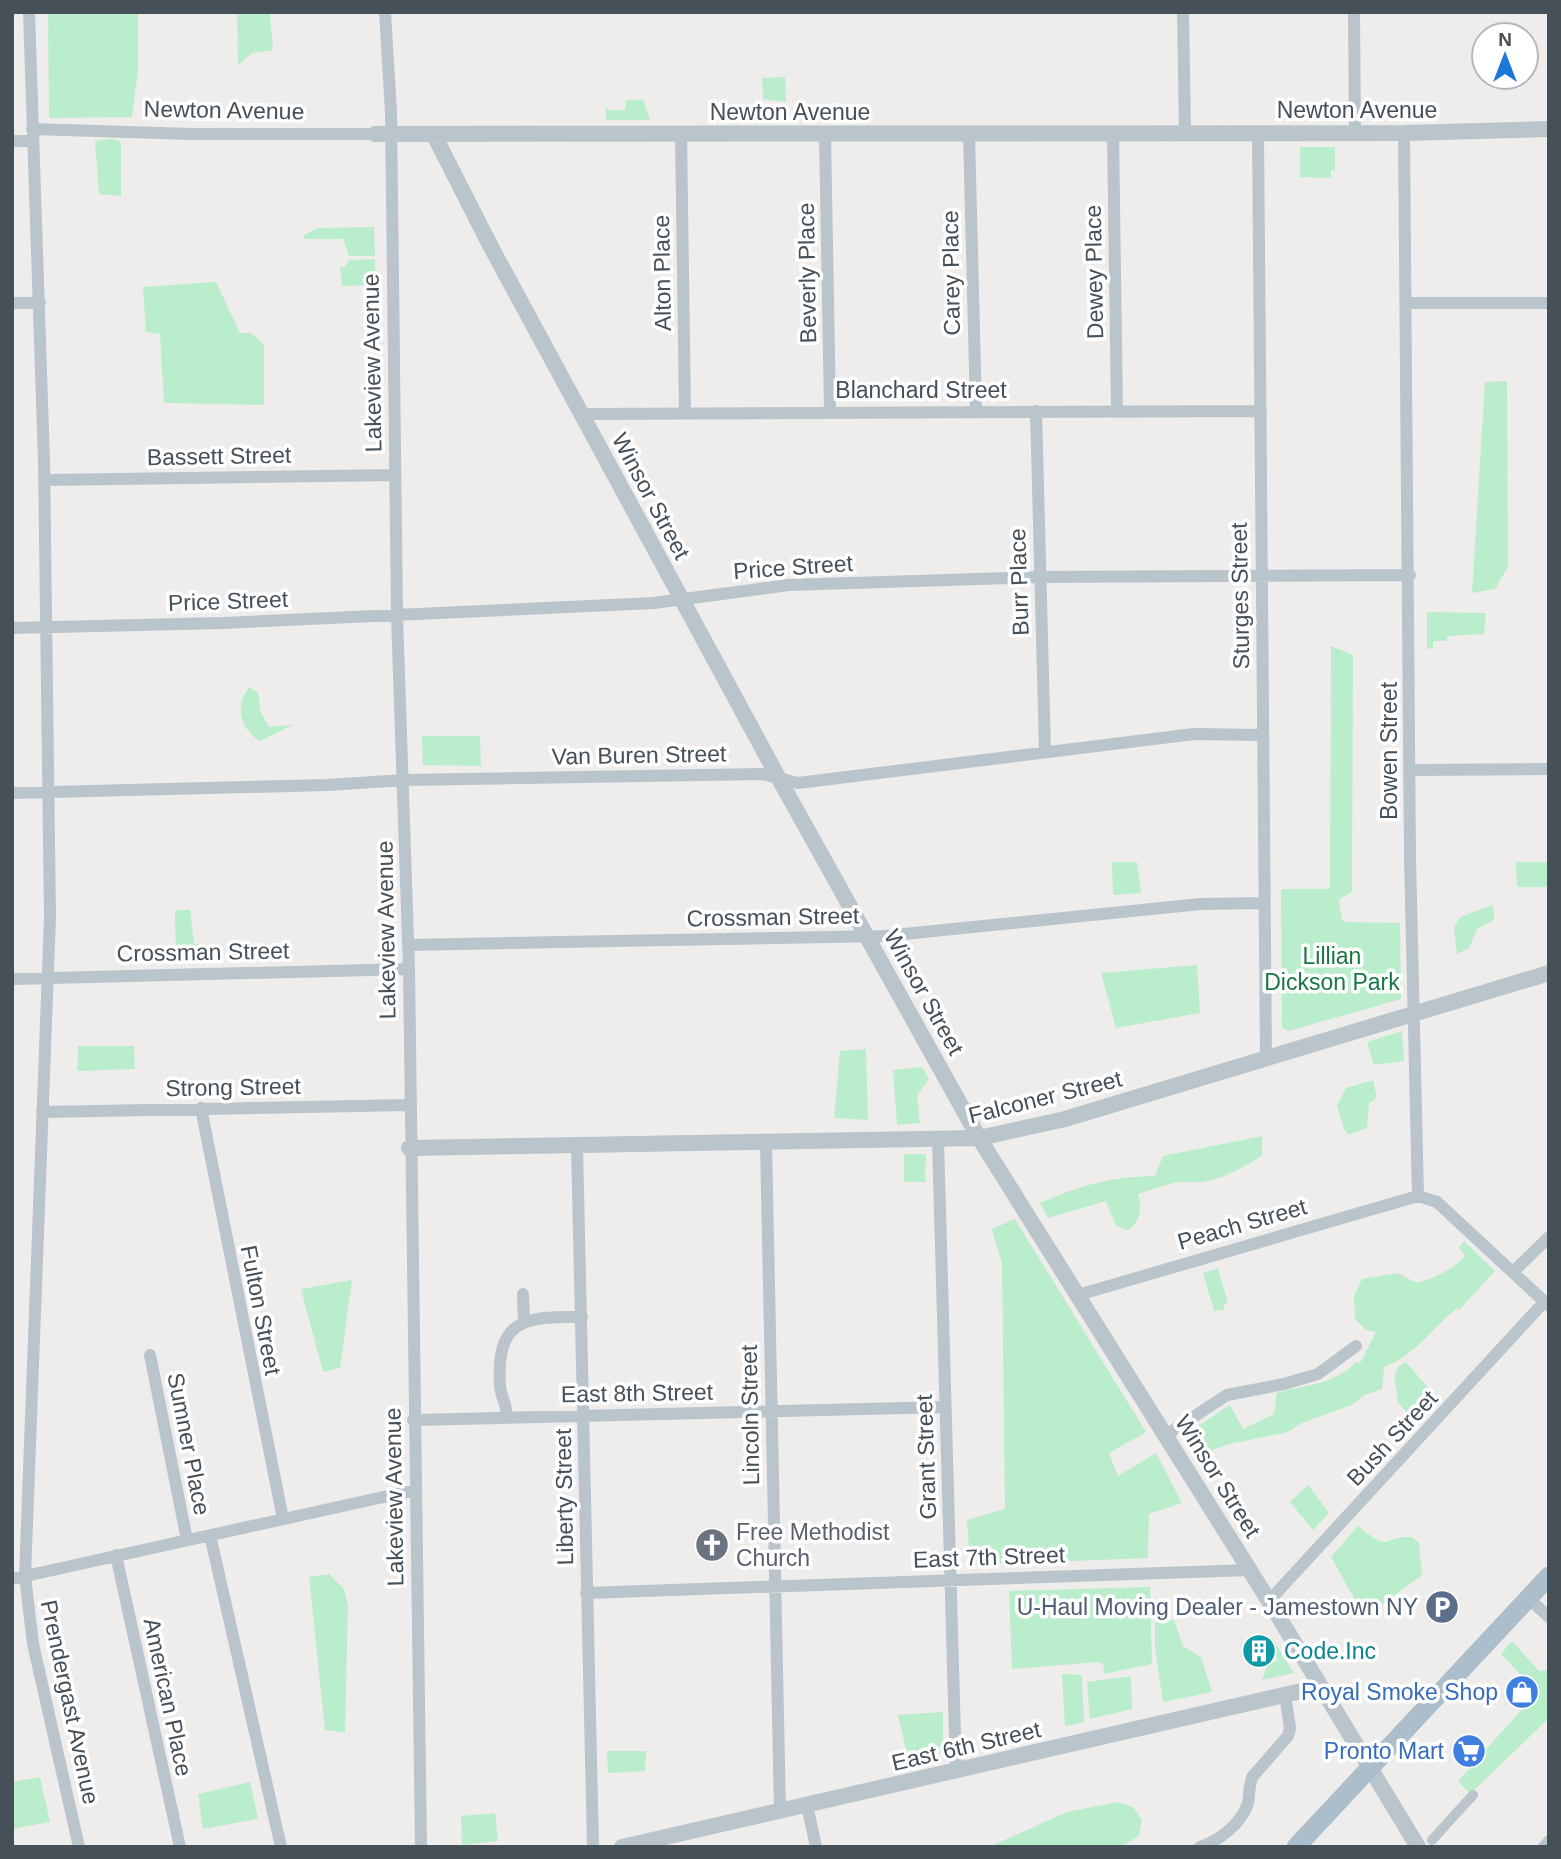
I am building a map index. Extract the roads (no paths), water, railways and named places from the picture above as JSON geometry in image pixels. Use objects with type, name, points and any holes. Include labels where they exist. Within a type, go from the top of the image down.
[{"type":"main road","points":[[1296,1847],[1549,1576]]},
{"type":"street","name":"Prendergast Avenue","points":[[29,12],[45,480],[47,978],[19,1578],[79,1847]]},
{"type":"street","name":"Lakeview Avenue","points":[[386,12],[383,134],[409,969],[408,1105],[421,1847]]},
{"type":"street","points":[[1183,12],[1185,133]]},
{"type":"street","points":[[1354,12],[1355,133]]},
{"type":"street","name":"Newton Avenue","points":[[12,141],[32,135],[825,135],[1549,130]]},
{"type":"street","name":"Dewey Place","points":[[1113,133],[1117,411]]},
{"type":"street","name":"Sturges Street","points":[[1258,133],[1266,1059]]},
{"type":"street","name":"Bowen Street","points":[[1404,133],[1418,1196]]},
{"type":"street","name":"Alton Place","points":[[681,134],[685,412]]},
{"type":"street","name":"Carey Place","points":[[969,134],[975,411]]},
{"type":"street","name":"Winsor Street","points":[[434,135],[681,599],[979,1138],[1250,1570],[1369,1770],[1425,1844]]},
{"type":"street","name":"Beverly Place","points":[[825,135],[830,411]]},
{"type":"street","points":[[12,303],[40,303]]},
{"type":"street","points":[[1406,303],[1549,303]]},
{"type":"street","name":"Burr Place","points":[[1035,411],[1045,751]]},
{"type":"street","name":"Blanchard Street","points":[[581,414],[1261,411]]},
{"type":"street","name":"Bassett Street","points":[[45,480],[394,475]]},
{"type":"street","name":"Price Street","points":[[12,628],[397,616],[681,599],[789,585],[1039,578],[1409,575]]},
{"type":"street","name":"Van Buren Street","points":[[12,793],[404,780],[764,774],[798,783],[1194,734],[1263,735]]},
{"type":"street","points":[[1411,770],[1549,769]]},
{"type":"street","name":"Crossman Street","points":[[408,945],[867,936],[1201,904],[1264,903]]},
{"type":"street","name":"Crossman Street","points":[[19,979],[409,969]]},
{"type":"street","name":"Falconer Street","points":[[409,1148],[938,1141],[979,1138],[1065,1119],[1549,973]]},
{"type":"street","name":"Strong Street","points":[[42,1112],[408,1105]]},
{"type":"street","name":"Fulton Street","points":[[202,1108],[283,1519]]},
{"type":"street","name":"Grant Street","points":[[938,1141],[956,1772]]},
{"type":"street","name":"Lincoln Street","points":[[766,1143],[780,1811]]},
{"type":"street","name":"Liberty Street","points":[[577,1146],[593,1847]]},
{"type":"street","points":[[1418,1196],[1437,1202],[1546,1304]]},
{"type":"street","name":"Peach Street","points":[[1078,1295],[1418,1196]]},
{"type":"street","points":[[1513,1272],[1549,1237]]},
{"type":"street","points":[[523,1294],[524,1324]]},
{"type":"street","name":"Bush Street","points":[[1269,1601],[1546,1304]]},
{"type":"street","points":[[507,1417],[500,1388],[500,1349],[509,1333],[524,1324],[552,1317],[582,1317]]},
{"type":"street","points":[[1166,1435],[1227,1395],[1318,1374],[1356,1346]]},
{"type":"street","name":"Sumner Place","points":[[150,1355],[187,1540]]},
{"type":"street","name":"East 8th Street","points":[[413,1420],[945,1407]]},
{"type":"street","points":[[19,1578],[415,1490]]},
{"type":"street","points":[[210,1535],[281,1847]]},
{"type":"street","name":"American Place","points":[[116,1555],[180,1847]]},
{"type":"street","name":"East 7th Street","points":[[586,1593],[1250,1570]]},
{"type":"street","points":[[1528,1598],[1549,1617]]},
{"type":"street","name":"East 6th Street","points":[[622,1847],[956,1772],[1318,1685]]},
{"type":"street","points":[[1200,1847],[1220,1839],[1241,1815],[1248,1804],[1253,1776],[1288,1736],[1285,1695]]},
{"type":"street","points":[[1425,1844],[1473,1795]]},
{"type":"street","points":[[807,1805],[816,1847]]},
{"type":"street","points":[[1544,1847],[1549,1841]]},
{"type":"place","name":"Free Methodist Church","points":[[712,1545]]},
{"type":"place","name":"U-Haul Moving Dealer - Jamestown NY","points":[[1442,1607]]},
{"type":"place","name":"Code.Inc","points":[[1259,1651]]},
{"type":"place","name":"Royal Smoke Shop","points":[[1522,1692]]},
{"type":"place","name":"Pronto Mart","points":[[1469,1751]]},
{"type":"park label","name":"Lillian Dickson Park","points":[[1332,969]]}]
